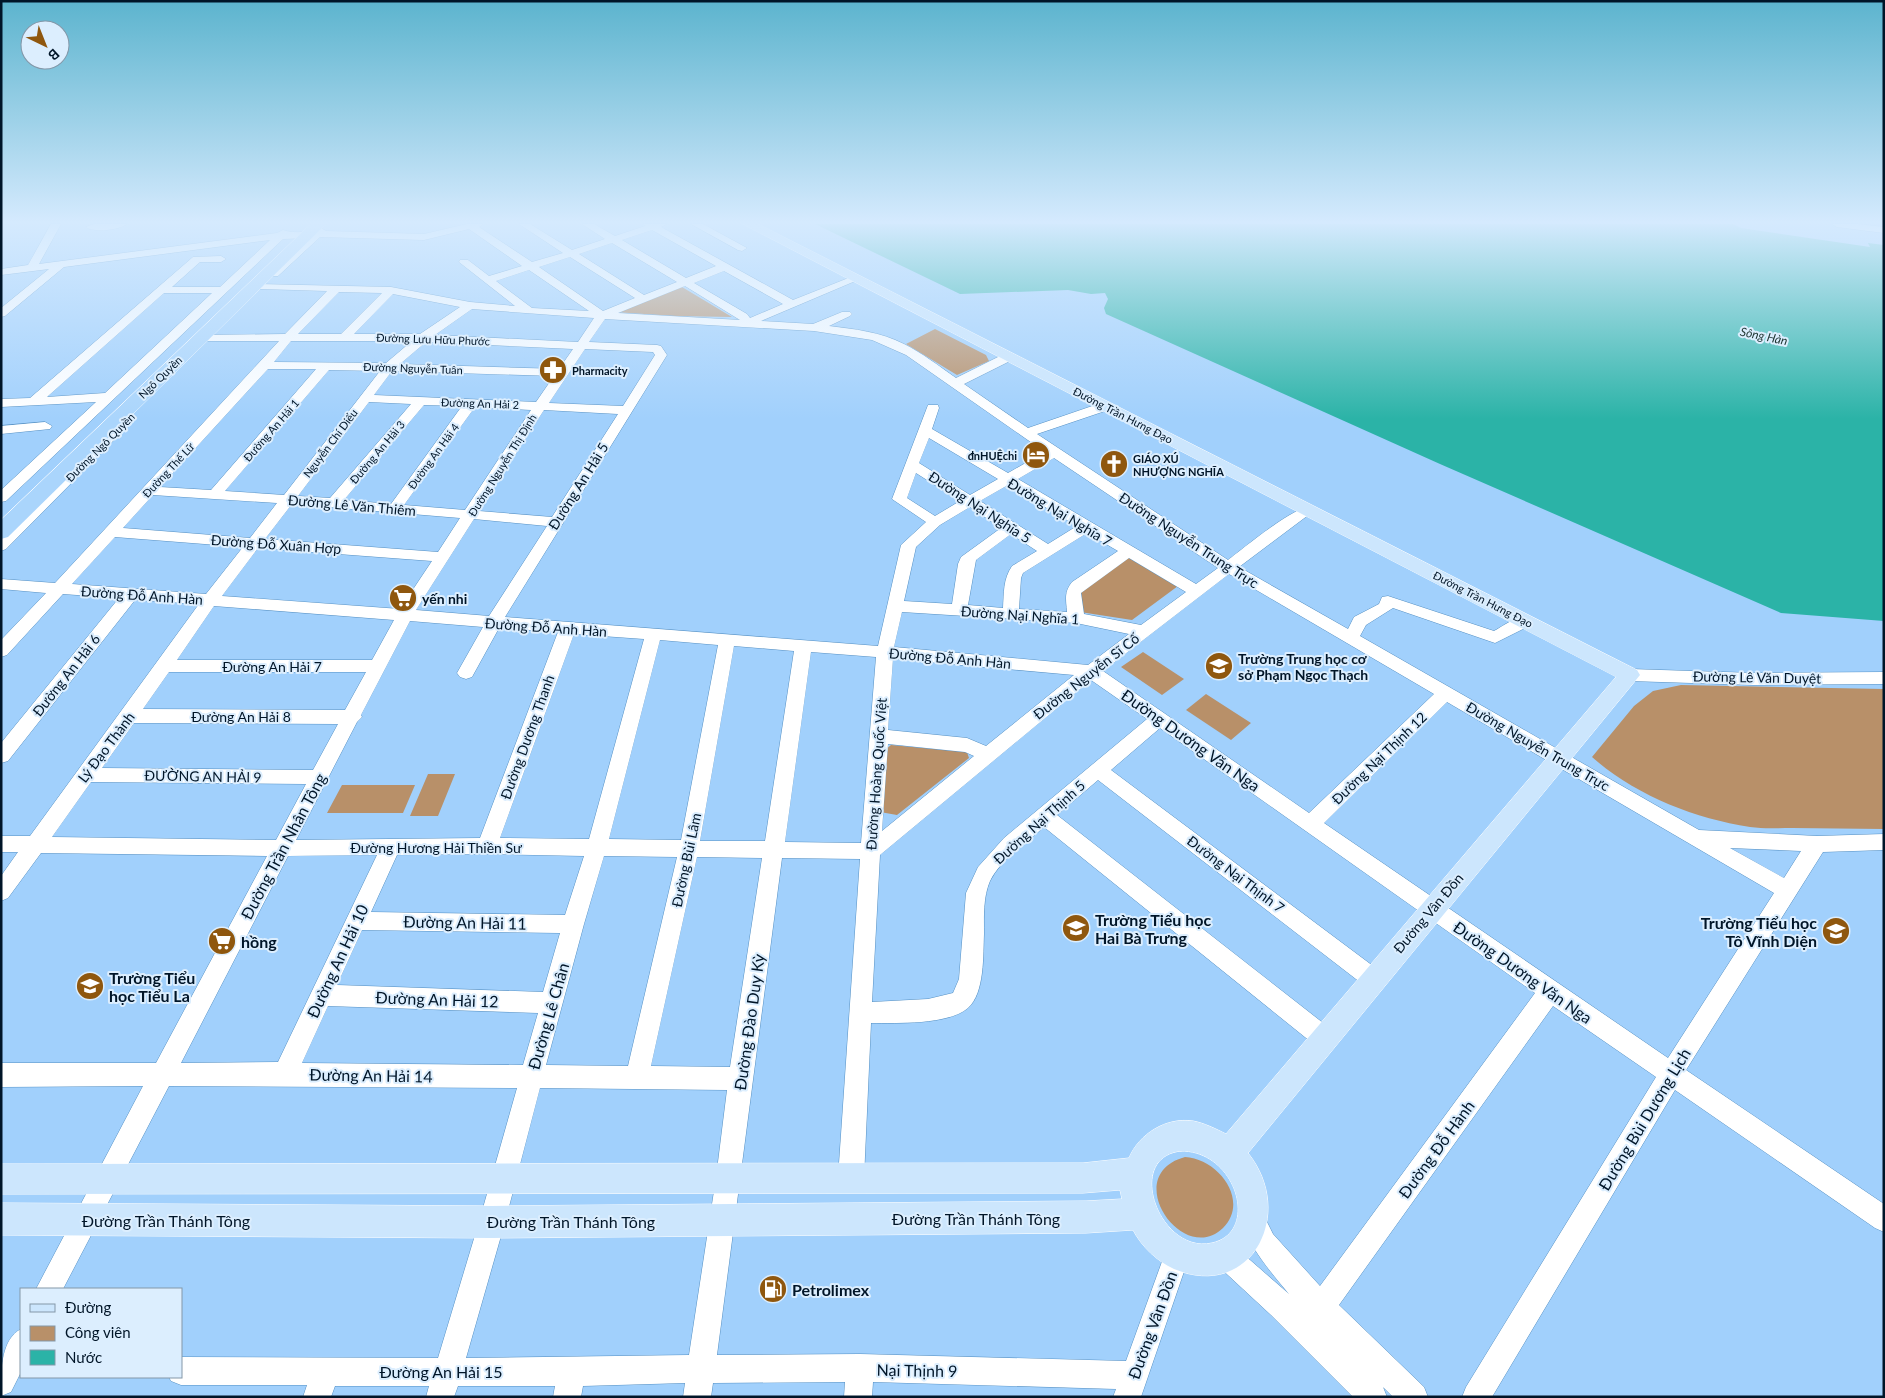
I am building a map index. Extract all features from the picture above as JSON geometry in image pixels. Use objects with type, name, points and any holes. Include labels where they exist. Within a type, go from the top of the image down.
[{"type":"highway","name":"Ngô Quyền","points":[[1,509],[237,289]]},
{"type":"highway","name":"Ngô Quyền","points":[[1,532],[242,289]]},
{"type":"main road","name":"Đường Trần Hưng Đạo","points":[[875,289],[1630,675]]},
{"type":"main road","name":"Đường Vân Đồn","points":[[1230,1154],[1373,978],[1611,694],[1630,675]]},
{"type":"main road","points":[[1193,1136],[1212,1142],[1230,1154],[1242,1168],[1250,1185],[1254,1203],[1253,1221],[1247,1236],[1238,1247],[1225,1256],[1210,1260],[1194,1259],[1178,1254],[1162,1244],[1150,1230],[1141,1214],[1136,1193],[1137,1173],[1145,1156],[1158,1144],[1175,1137],[1193,1136]]},
{"type":"main road","points":[[1,1179],[1083,1178],[1137,1173]]},
{"type":"main road","name":"Đường Trần Thánh Tông","points":[[1,1219],[492,1222],[1086,1217],[1141,1214]]},
{"type":"street","points":[[1,314],[31,289]]},
{"type":"street","name":"Đường Ngô Quyền","points":[[1,546],[258,289]]},
{"type":"street","name":"Đường Thế Lữ","points":[[1,651],[265,365],[288,337],[335,289]]},
{"type":"street","name":"Đường Nguyễn Trung Trực","points":[[348,289],[391,290],[470,305],[530,311],[814,328],[859,333],[892,342],[910,352],[1054,452],[1228,567],[1786,890]]},
{"type":"street","points":[[501,289],[530,311]]},
{"type":"street","points":[[562,289],[591,309],[602,314],[666,289]]},
{"type":"street","points":[[628,289],[642,298]]},
{"type":"street","points":[[698,289],[743,316],[747,323],[829,289]]},
{"type":"street","points":[[764,289],[791,304]]},
{"type":"street","points":[[34,401],[162,290],[221,290]]},
{"type":"street","name":"Đường Ngô Quyền","points":[[1,498],[221,290]]},
{"type":"street","points":[[345,337],[391,290]]},
{"type":"street","name":"Nguyễn Chí Diểu","points":[[210,600],[389,367],[423,338],[470,305]]},
{"type":"street","name":"Đường Nguyễn Thị Định","points":[[404,616],[561,373],[602,314]]},
{"type":"street","points":[[814,328],[846,314]]},
{"type":"street","name":"Đường Lưu Hữu Phước","points":[[208,337],[423,338],[657,348]]},
{"type":"street","name":"Đường An Hải 5","points":[[466,673],[493,623],[660,355],[657,348]]},
{"type":"street","points":[[955,383],[1008,357]]},
{"type":"street","name":"Đường Nguyễn Tuân","points":[[265,365],[561,373]]},
{"type":"street","name":"Đường An Hải 1","points":[[215,494],[326,366]]},
{"type":"street","points":[[1,402],[109,397]]},
{"type":"street","name":"Đường An Hải 2","points":[[365,398],[625,410]]},
{"type":"street","name":"Đường An Hải 3","points":[[334,503],[420,401]]},
{"type":"street","name":"Đường An Hải 4","points":[[394,508],[471,403]]},
{"type":"street","points":[[1026,433],[1106,406]]},
{"type":"street","points":[[933,408],[899,498],[935,522]]},
{"type":"street","points":[[1,430],[45,426]]},
{"type":"street","name":"Đường Nại Nghĩa 7","points":[[925,430],[1127,552],[1196,591]]},
{"type":"street","name":"Đường Hoàng Quốc Việt","points":[[851,1178],[860,1013],[886,652],[909,545],[935,522],[1054,452]]},
{"type":"street","name":"Đường Nại Nghĩa 5","points":[[912,464],[1048,550]]},
{"type":"street","points":[[1,480],[24,477]]},
{"type":"street","name":"Đường Lê Văn Thiêm","points":[[149,491],[287,499],[555,522]]},
{"type":"street","name":"Đường Nguyễn Sĩ Cố","points":[[871,851],[1090,671],[1291,520],[1308,510]]},
{"type":"street","points":[[959,611],[966,564],[969,557],[1012,527]]},
{"type":"street","points":[[1011,614],[1013,578],[1017,570],[1086,527]]},
{"type":"street","name":"Đường Đỗ Xuân Hợp","points":[[110,532],[442,557]]},
{"type":"street","points":[[1076,618],[1073,592],[1078,586],[1127,552]]},
{"type":"street","name":"Đường Đỗ Anh Hàn","points":[[1,584],[567,629],[886,652],[1090,671]]},
{"type":"street","name":"Đường An Hải 6","points":[[1,756],[131,594]]},
{"type":"street","name":"Lý Đạo Thành","points":[[1,892],[129,716],[210,600]]},
{"type":"street","points":[[1351,638],[1360,621],[1386,607],[1388,601],[1495,637],[1526,621]]},
{"type":"street","name":"Đường Nại Nghĩa 1","points":[[895,606],[1076,618],[1144,631]]},
{"type":"street","name":"Đường Trần Nhân Tông","points":[[51,1288],[161,1075],[353,717],[404,616]]},
{"type":"street","name":"Đường Dương Thanh","points":[[487,846],[567,629]]},
{"type":"street","name":"Đường Lê Chân","points":[[440,1397],[492,1222],[573,924],[597,847],[653,635]]},
{"type":"street","name":"Đường Bùi Lâm","points":[[637,1077],[689,848],[727,641]]},
{"type":"street","name":"Đường Đào Duy Kỳ","points":[[697,1397],[729,1178],[740,1079],[803,647]]},
{"type":"street","name":"Đường An Hải 7","points":[[164,666],[379,666]]},
{"type":"street","name":"Đường Dương Văn Nga","points":[[1090,671],[1550,991],[1884,1218]]},
{"type":"street","name":"Đường Lê Văn Duyệt","points":[[1630,675],[1754,679],[1884,678]]},
{"type":"street","name":"Đường Nại Thịnh 12","points":[[1311,823],[1446,693]]},
{"type":"street","name":"Đường An Hải 8","points":[[129,716],[353,717]]},
{"type":"street","name":"Đường Nại Thịnh 5","points":[[860,1013],[926,1010],[946,1007],[962,999],[970,984],[974,900],[979,882],[987,869],[1004,851],[1044,816],[1160,719]]},
{"type":"street","points":[[879,736],[967,745],[988,754]]},
{"type":"street","name":"Đường Nại Thịnh 7","points":[[1098,770],[1373,978]]},
{"type":"street","name":"ĐƯỜNG AN HẢl 9","points":[[85,774],[320,777]]},
{"type":"street","points":[[1044,816],[1324,1038]]},
{"type":"street","points":[[1697,838],[1816,844],[1884,842]]},
{"type":"street","name":"Đường Hương Hải Thiền Sư","points":[[1,844],[282,848],[487,846],[871,851]]},
{"type":"street","name":"Đường Bùi Dương Lịch","points":[[1476,1397],[1671,1073],[1816,844]]},
{"type":"street","name":"Đường An Hải 10","points":[[284,1074],[390,848]]},
{"type":"street","name":"Đường An Hải 11","points":[[356,920],[573,924]]},
{"type":"street","name":"Đường Đỗ Hành","points":[[1321,1306],[1550,991]]},
{"type":"street","name":"Đường An Hải 12","points":[[322,995],[552,1002]]},
{"type":"street","name":"Đường An Hải 14","points":[[1,1075],[284,1074],[740,1079]]},
{"type":"street","points":[[1253,1221],[1264,1243],[1298,1284],[1414,1397]]},
{"type":"street","name":"Đường Vân Đồn","points":[[1130,1386],[1178,1254]]},
{"type":"street","points":[[1225,1256],[1281,1305],[1373,1397]]},
{"type":"street","points":[[7,1375],[20,1345]]},
{"type":"street","name":"Nại Thịnh 9","points":[[701,1368],[860,1368],[1130,1386]]},
{"type":"street","name":"Đường An Hải 15","points":[[182,1371],[447,1370],[570,1384],[701,1368]]},
{"type":"street","points":[[858,1397],[860,1368]]},
{"type":"street","points":[[317,1397],[326,1370]]},
{"type":"green space","points":[[676,289],[686,289],[732,317],[675,316],[614,312]]},
{"type":"green space","points":[[935,329],[986,355],[989,361],[957,375],[906,344]]},
{"type":"green space","points":[[1128,556],[1178,586],[1132,620],[1080,612],[1081,589]]},
{"type":"green space","points":[[1143,652],[1184,679],[1162,695],[1121,667]]},
{"type":"green space","points":[[1681,685],[1884,689],[1884,829],[1760,828],[1707,818],[1666,803],[1627,783],[1592,757],[1634,706],[1653,691]]},
{"type":"green space","points":[[1206,694],[1251,723],[1231,740],[1186,710]]},
{"type":"green space","points":[[891,745],[967,752],[969,758],[897,815],[880,812],[885,750]]},
{"type":"green space","points":[[428,774],[455,774],[438,816],[410,816]]},
{"type":"green space","points":[[342,785],[415,785],[403,813],[327,813]]},
{"type":"green space","points":[[1185,1157],[1209,1165],[1227,1183],[1232,1194],[1233,1206],[1231,1217],[1223,1228],[1207,1237],[1191,1236],[1176,1227],[1164,1214],[1157,1198],[1157,1181],[1166,1167]]},
{"type":"water","name":"Sông Hàn","points":[[950,289],[1884,289],[1884,621],[1781,613],[1440,464],[1106,314],[1104,308],[1108,299],[1105,293],[1091,294],[1068,290],[960,294]]},
{"type":"place","name":"Pharmacity","points":[[553,370]]},
{"type":"place","name":"đnHUỆchi","points":[[1036,455]]},
{"type":"place","name":"GIÁO XÚ NHƯỢNG NGHĨA","points":[[1114,464]]},
{"type":"place","name":"yến nhi","points":[[403,598]]},
{"type":"place","name":"Trường Trung học cơ sở Phạm Ngọc Thạch","points":[[1219,666]]},
{"type":"place","name":"Trường Tiểu học Hai Bà Trưng","points":[[1076,928]]},
{"type":"place","name":"Trường Tiểu học Tô Vĩnh Diện","points":[[1836,931]]},
{"type":"place","name":"hồng","points":[[222,941]]},
{"type":"place","name":"Trường Tiểu học Tiểu La","points":[[90,986]]},
{"type":"place","name":"Petrolimex","points":[[773,1289]]}]
